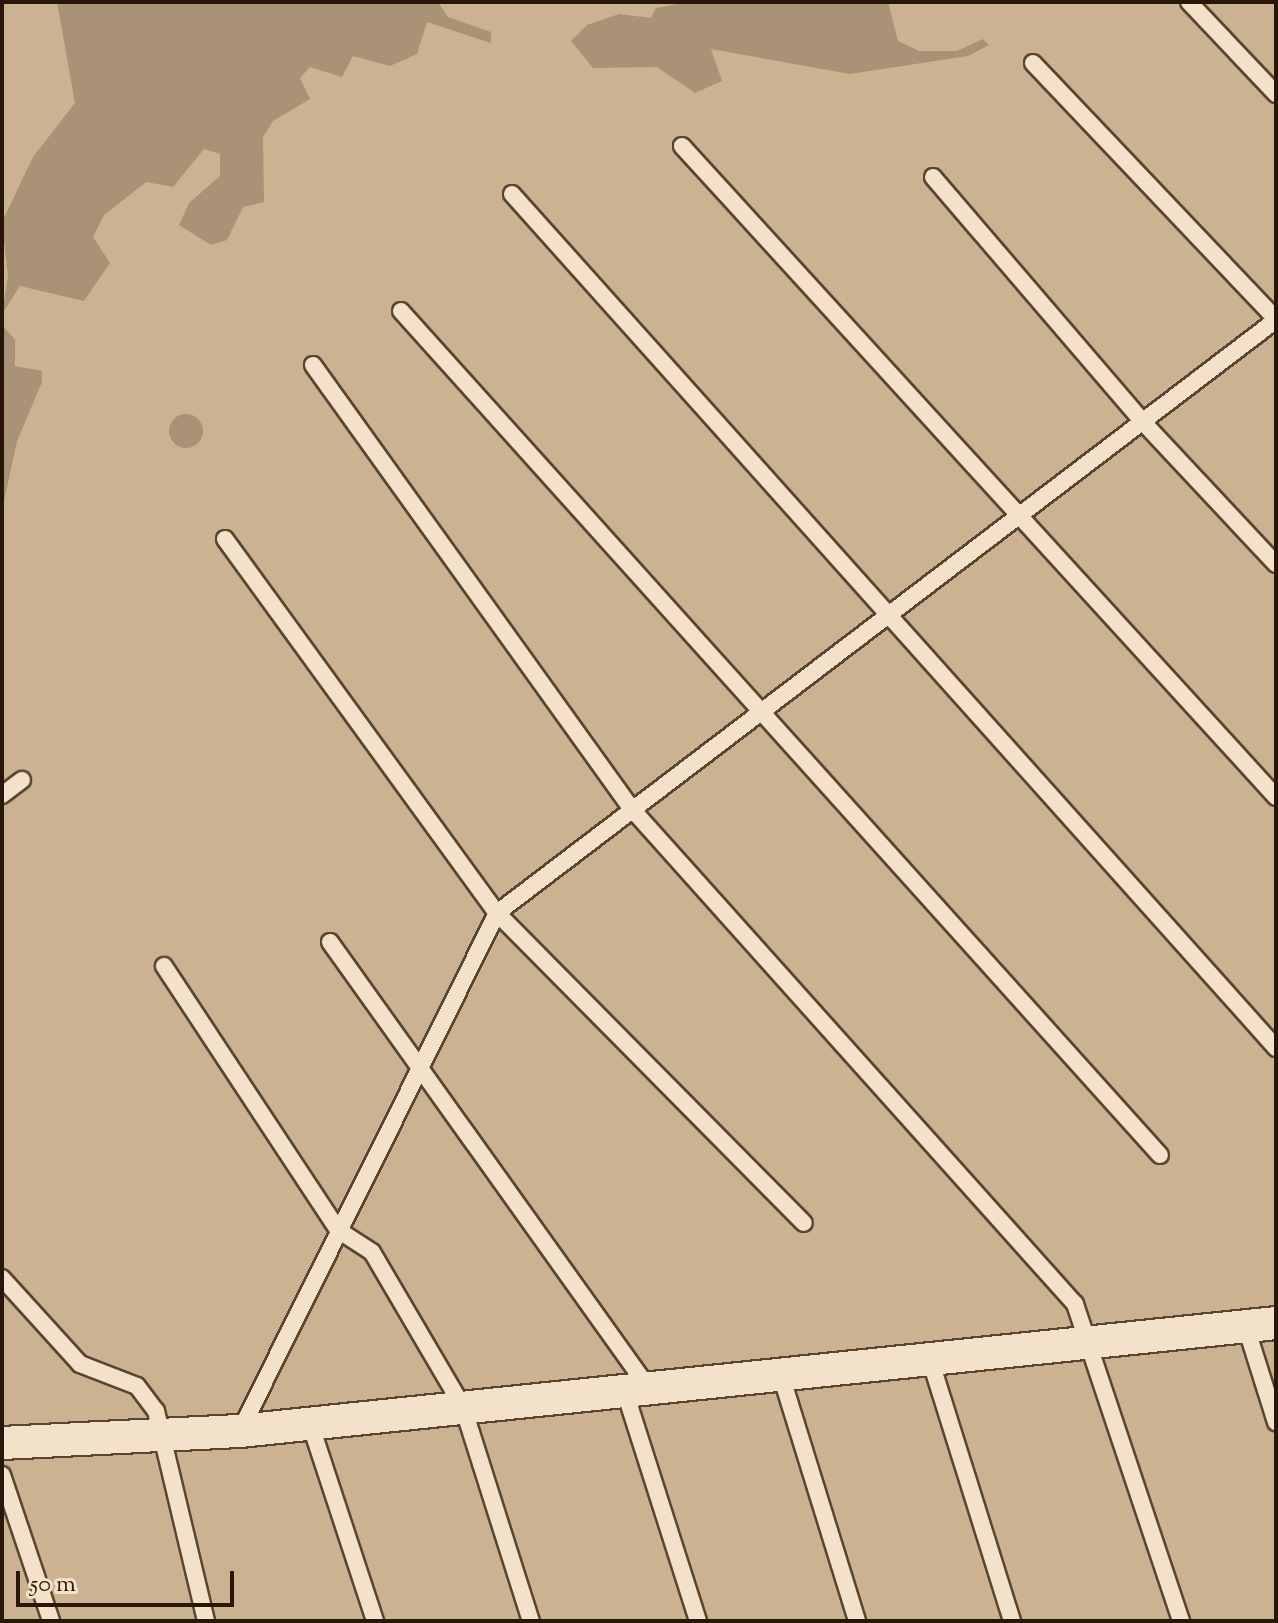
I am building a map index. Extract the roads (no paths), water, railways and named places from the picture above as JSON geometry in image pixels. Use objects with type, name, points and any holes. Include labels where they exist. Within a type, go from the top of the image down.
[{"type":"street","points":[[2,1443],[240,1431],[929,1356],[1261,1325]]},
{"type":"lane","points":[[1189,2],[1276,94]]},
{"type":"lane","points":[[240,1431],[497,913],[756,710],[1276,320],[1033,63]]},
{"type":"lane","points":[[682,146],[1276,797]]},
{"type":"lane","points":[[933,177],[1142,421],[1276,564]]},
{"type":"lane","points":[[512,194],[1276,1048]]},
{"type":"lane","points":[[401,311],[756,710],[1160,1155]]},
{"type":"lane","points":[[313,365],[631,808],[1075,1304],[1093,1341],[1181,1621]]},
{"type":"lane","points":[[225,539],[497,913],[804,1223]]},
{"type":"lane","points":[[2,795],[22,780]]},
{"type":"lane","points":[[330,942],[420,1067],[635,1388],[698,1621]]},
{"type":"lane","points":[[164,966],[338,1230],[372,1252],[463,1407],[531,1621]]},
{"type":"lane","points":[[2,1278],[80,1364],[137,1386],[156,1411],[206,1621]]},
{"type":"lane","points":[[1261,1325],[1276,1422]]},
{"type":"lane","points":[[929,1356],[1012,1621]]},
{"type":"lane","points":[[780,1372],[857,1621]]},
{"type":"lane","points":[[310,1423],[375,1621]]},
{"type":"lane","points":[[2,1475],[51,1621]]}]
